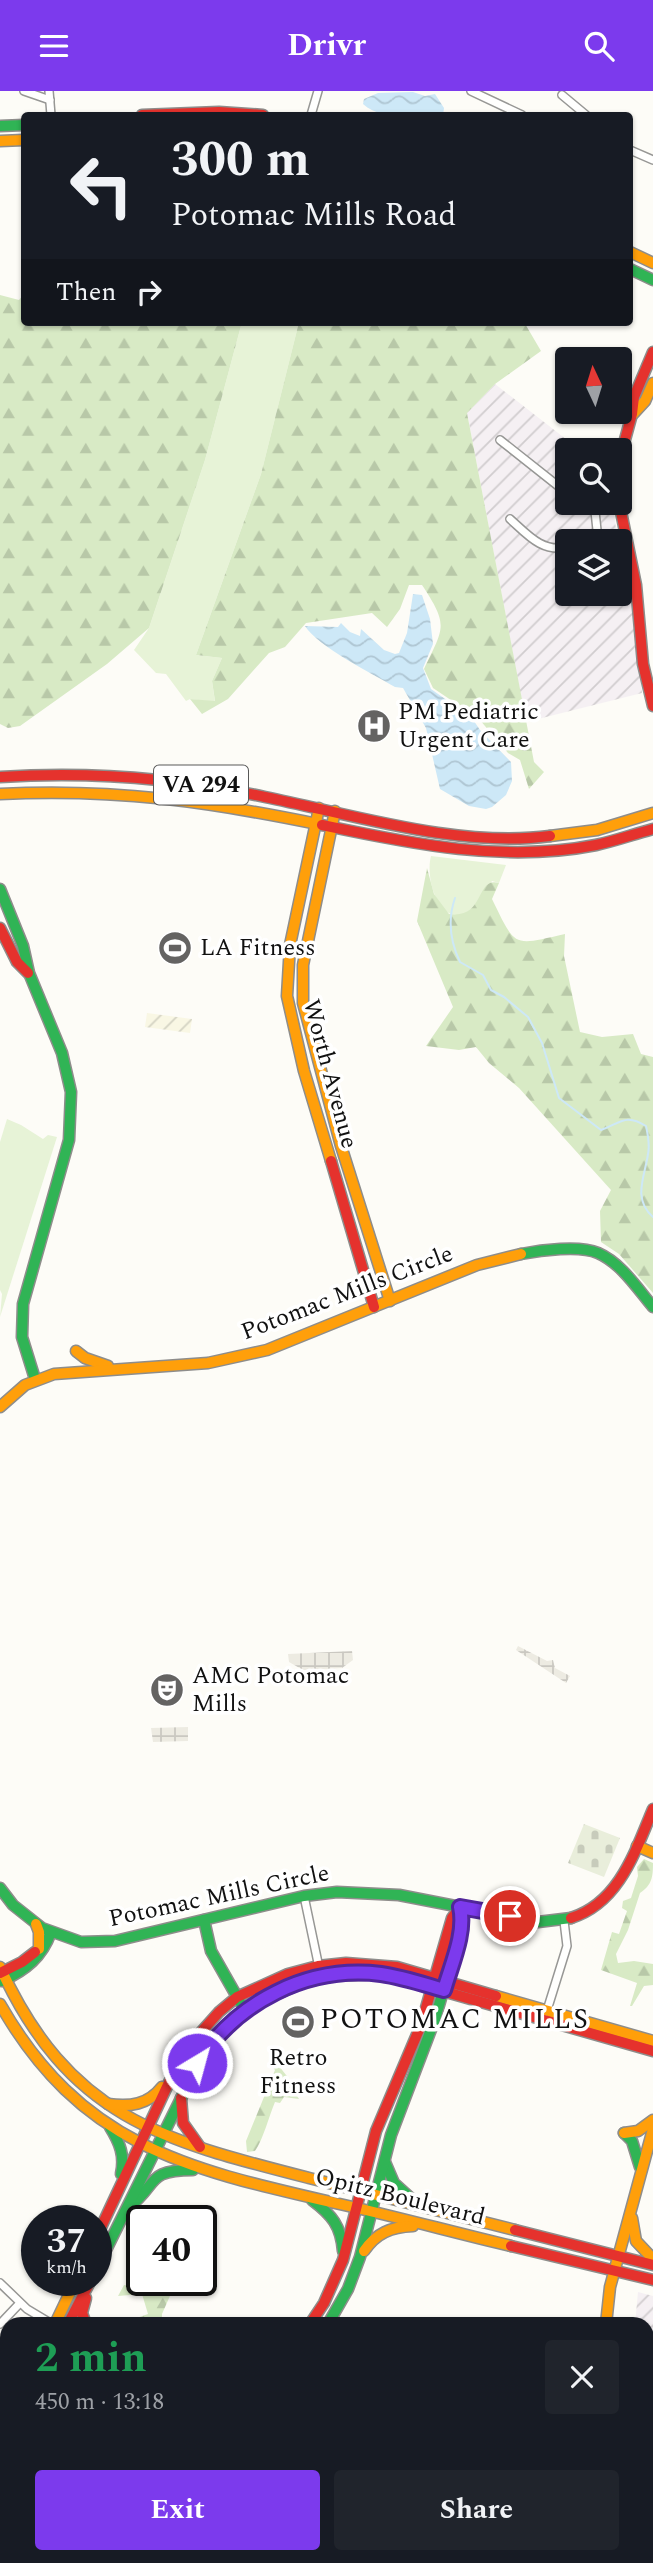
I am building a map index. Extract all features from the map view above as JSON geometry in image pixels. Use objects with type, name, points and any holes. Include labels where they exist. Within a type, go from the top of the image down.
[{"type":"main road","points":[[0,126],[21,125]]},
{"type":"main road","points":[[0,141],[21,140]]},
{"type":"main road","points":[[633,253],[653,263]]},
{"type":"main road","points":[[633,270],[653,280]]},
{"type":"main road","points":[[632,414],[634,397],[653,352]]},
{"type":"main road","points":[[632,414],[645,401],[653,383]]},
{"type":"main road","points":[[622,515],[636,585],[643,664],[653,706]]},
{"type":"main road","name":"VA 294","points":[[0,777],[82,774],[157,778],[441,833],[514,839],[561,837],[617,825],[653,813]]},
{"type":"main road","name":"VA 294","points":[[0,794],[125,792],[212,804],[459,851],[513,854],[576,849],[617,841],[653,829]]},
{"type":"main road","name":"Worth Avenue","points":[[319,808],[289,945],[287,996],[304,1071],[374,1307]]},
{"type":"main road","name":"Worth Avenue","points":[[335,811],[303,965],[303,1003],[341,1146],[390,1301]]},
{"type":"main road","points":[[0,889],[27,955],[29,973],[65,1055],[71,1083],[73,1112],[69,1140],[23,1304],[22,1337],[35,1379]]},
{"type":"main road","points":[[0,928],[17,962],[29,973]]},
{"type":"main road","name":"Potomac Mills Circle","points":[[0,1407],[35,1379],[70,1371],[197,1364],[252,1354],[281,1345],[477,1265],[540,1251],[580,1249],[598,1253],[613,1262],[653,1307]]},
{"type":"main road","points":[[76,1351],[85,1358],[115,1369]]},
{"type":"main road","name":"Potomac Mills Circle","points":[[0,1888],[13,1905],[36,1924],[73,1940],[115,1941],[304,1896],[337,1892],[378,1892],[538,1922],[564,1921],[585,1914],[605,1900],[618,1886],[653,1809]]},
{"type":"main road","points":[[637,1846],[653,1853]]},
{"type":"main road","points":[[314,2317],[334,2283],[343,2260],[383,2111],[413,2047],[451,1921],[460,1907]]},
{"type":"main road","points":[[332,2317],[348,2290],[360,2257],[397,2114],[429,2038],[460,1933],[460,1907]]},
{"type":"main road","points":[[204,1920],[211,1951],[245,2010]]},
{"type":"main road","points":[[36,1924],[42,1949]]},
{"type":"main road","points":[[1,1975],[28,1967],[51,1932]]},
{"type":"main road","points":[[42,1949],[60,1941],[73,1940]]},
{"type":"main road","points":[[106,2104],[127,2106],[144,2103],[156,2095],[205,2027],[237,1997],[270,1980],[318,1966],[346,1962],[387,1965],[653,2051]]},
{"type":"main road","points":[[128,2205],[204,2052],[223,2029],[245,2010],[270,1995],[321,1977],[356,1973],[383,1974],[434,1982]]},
{"type":"main road","name":"Opitz Boulevard","points":[[1,1975],[43,2043],[72,2075],[106,2104],[148,2129],[203,2150],[653,2265]]},
{"type":"main road","name":"Opitz Boulevard","points":[[0,2004],[22,2041],[74,2098],[154,2151],[202,2169],[305,2196],[653,2280]]},
{"type":"main road","points":[[546,2015],[653,2041]]},
{"type":"main road","points":[[111,2205],[176,2070]]},
{"type":"main road","points":[[181,2095],[183,2123],[192,2139],[203,2150]]},
{"type":"main road","points":[[641,2168],[632,2141],[624,2133],[634,2132],[653,2120]]},
{"type":"main road","points":[[108,2123],[124,2157],[118,2190]]},
{"type":"main road","points":[[607,2317],[614,2270],[653,2129]]},
{"type":"main road","points":[[384,2161],[394,2183],[418,2204]]},
{"type":"main road","points":[[131,2205],[151,2180],[160,2174],[172,2170],[202,2169]]},
{"type":"main road","points":[[305,2196],[338,2220],[342,2233],[343,2260]]},
{"type":"main road","points":[[631,2204],[634,2236],[638,2245],[653,2259]]},
{"type":"main road","points":[[112,2238],[126,2210]]},
{"type":"main road","points":[[360,2257],[375,2237],[387,2228],[430,2226]]},
{"type":"main road","points":[[58,2317],[68,2296]]},
{"type":"main road","points":[[72,2317],[83,2296]]},
{"type":"main road","points":[[83,2317],[86,2296]]},
{"type":"street","points":[[24,91],[50,100]]},
{"type":"street","points":[[49,91],[51,112]]},
{"type":"street","points":[[312,112],[318,91]]},
{"type":"street","points":[[471,91],[516,112]]},
{"type":"street","points":[[562,95],[582,112]]},
{"type":"street","points":[[633,151],[653,160]]},
{"type":"street","points":[[500,440],[555,484]]},
{"type":"street","points":[[510,519],[539,545],[555,550]]},
{"type":"street","points":[[304,1896],[321,1977]]},
{"type":"street","points":[[546,2015],[566,1952],[568,1937],[564,1921]]},
{"type":"street","points":[[0,2283],[20,2303],[43,2317]]},
{"type":"street","points":[[7,2317],[20,2303]]},
{"type":"shaded area","points":[[495,384],[565,438],[555,438],[555,515],[614,515],[616,529],[555,529],[555,606],[632,604],[637,627],[642,693],[526,722],[467,413]]},
{"type":"shaded area","points":[[147,1013],[192,1019],[190,1033],[145,1027]]},
{"type":"shaded area","points":[[518,1646],[547,1661],[553,1660],[555,1668],[570,1676],[566,1683],[516,1650]]},
{"type":"shaded area","points":[[352,1651],[353,1660],[342,1668],[303,1670],[289,1662],[288,1654]]},
{"type":"shaded area","points":[[188,1727],[188,1741],[153,1742],[151,1728]]},
{"type":"shaded area","points":[[638,2292],[653,2296],[653,2317],[636,2317]]},
{"type":"green space","points":[[0,295],[19,300],[21,298],[21,326],[241,326],[205,460],[149,628],[107,664],[20,726],[8,728],[0,724]]},
{"type":"green space","points":[[241,326],[298,326],[261,474],[196,655],[222,658],[212,681],[215,702],[190,699],[186,701],[166,674],[156,673],[134,650],[149,628],[205,460]]},
{"type":"green space","points":[[298,326],[526,326],[541,351],[495,384],[467,413],[534,762],[544,772],[529,789],[520,760],[508,753],[479,719],[433,688],[424,669],[441,627],[437,610],[422,585],[409,585],[400,609],[387,627],[372,613],[306,623],[285,647],[269,653],[228,699],[202,714],[190,699],[215,701],[212,681],[222,658],[196,655],[261,474]]},
{"type":"green space","points":[[431,856],[506,865],[499,883],[492,881],[472,909],[458,915],[449,913],[436,898],[430,876]]},
{"type":"green space","points":[[427,868],[434,894],[449,914],[461,914],[469,910],[486,886],[499,883],[492,899],[512,935],[525,941],[565,934],[564,956],[580,1032],[602,1037],[633,1034],[641,1054],[653,1057],[653,1293],[619,1254],[601,1242],[600,1211],[611,1190],[519,1088],[489,1063],[476,1047],[459,1050],[426,1046],[453,1007],[417,921]]},
{"type":"green space","points":[[7,1119],[43,1139],[48,1135],[57,1137],[0,1317],[0,1142]]},
{"type":"green space","points":[[584,1824],[620,1838],[604,1877],[568,1863]]},
{"type":"green space","points":[[644,1859],[653,1863],[651,1880],[640,1893],[628,1930],[616,1954],[618,1963],[634,1961],[653,1964],[653,1985],[644,1986],[630,2006],[637,1983],[601,1970],[612,1932],[619,1934],[627,1911],[622,1908],[623,1901],[631,1898],[638,1876],[637,1867]]},
{"type":"green space","points":[[275,2061],[290,2080],[288,2082],[299,2099],[284,2097],[280,2103],[275,2102],[258,2146],[255,2151],[247,2152],[246,2141],[275,2070],[271,2065]]},
{"type":"green space","points":[[124,2285],[126,2295],[118,2296]]},
{"type":"green space","points":[[143,2296],[170,2296],[162,2317],[140,2317],[148,2314]]},
{"type":"water","points":[[413,92],[425,96],[435,94],[444,108],[443,112],[378,112],[363,104],[364,99],[378,93]]},
{"type":"water","points":[[413,594],[422,595],[430,619],[433,644],[423,668],[431,689],[472,718],[511,762],[512,781],[506,795],[492,807],[486,809],[469,806],[440,789],[426,728],[403,688],[395,687],[321,643],[305,626],[338,627],[341,623],[350,632],[360,636],[361,629],[384,650],[399,653],[407,633]]},
{"type":"waterway","points":[[455,898],[451,931],[460,962],[483,975],[491,990],[528,1017],[542,1043],[559,1098],[601,1130],[628,1120],[646,1126],[649,1147],[641,1195],[653,1217]]},
{"type":"traffic: fast","points":[[0,126],[21,125]]},
{"type":"traffic: fast","points":[[633,270],[653,280]]},
{"type":"traffic: fast","points":[[0,889],[23,946],[29,973],[62,1053],[71,1092],[69,1140],[23,1304],[22,1337],[35,1379]]},
{"type":"traffic: fast","points":[[521,1254],[571,1249],[598,1253],[621,1269],[653,1307]]},
{"type":"traffic: fast","points":[[0,1888],[13,1905],[42,1928],[81,1942],[115,1941],[304,1896],[337,1892],[399,1895],[538,1922],[571,1918]]},
{"type":"traffic: fast","points":[[332,2317],[348,2289],[360,2257],[391,2135],[435,2019],[460,1933],[460,1907]]},
{"type":"traffic: fast","points":[[204,1920],[211,1951],[240,2002]]},
{"type":"traffic: fast","points":[[2,1981],[32,1962],[43,1949],[51,1932]]},
{"type":"traffic: fast","points":[[112,2238],[204,2052],[240,2015],[261,2001],[302,1983]]},
{"type":"traffic: fast","points":[[110,2127],[121,2150],[121,2174]]},
{"type":"traffic: fast","points":[[624,2133],[632,2141],[640,2167]]},
{"type":"traffic: fast","points":[[385,2162],[394,2183],[415,2202]]},
{"type":"traffic: fast","points":[[131,2205],[160,2176],[193,2170]]},
{"type":"traffic: fast","points":[[312,2200],[334,2222],[343,2251]]},
{"type":"traffic: slow","points":[[0,141],[21,140]]},
{"type":"traffic: slow","points":[[633,253],[653,263]]},
{"type":"traffic: slow","points":[[633,414],[645,401],[653,383]]},
{"type":"traffic: slow","points":[[0,794],[123,795],[241,810],[322,825]]},
{"type":"traffic: slow","points":[[319,808],[290,945],[287,996],[304,1071],[331,1161]]},
{"type":"traffic: slow","points":[[335,811],[303,965],[303,1003],[341,1146],[390,1301]]},
{"type":"traffic: slow","points":[[550,836],[597,830],[653,813]]},
{"type":"traffic: slow","points":[[0,1407],[25,1385],[54,1374],[208,1363],[267,1350],[477,1265],[521,1254]]},
{"type":"traffic: slow","points":[[76,1351],[85,1358],[108,1366]]},
{"type":"traffic: slow","points":[[637,1846],[653,1853]]},
{"type":"traffic: slow","points":[[36,1924],[39,1949]]},
{"type":"traffic: slow","points":[[0,1967],[27,2018],[56,2058],[89,2090],[124,2115],[164,2134],[208,2150],[515,2230]]},
{"type":"traffic: slow","points":[[496,1996],[653,2041]]},
{"type":"traffic: slow","points":[[0,2004],[32,2052],[66,2090],[103,2120],[142,2144],[185,2163],[232,2178],[511,2246]]},
{"type":"traffic: slow","points":[[108,2104],[124,2105],[145,2101],[162,2087]]},
{"type":"traffic: slow","points":[[624,2133],[638,2131],[653,2120]]},
{"type":"traffic: slow","points":[[607,2317],[610,2287],[653,2129]]},
{"type":"traffic: slow","points":[[632,2218],[636,2241],[653,2259]]},
{"type":"traffic: slow","points":[[364,2251],[385,2232],[413,2226]]},
{"type":"traffic: slow","points":[[58,2317],[68,2296]]},
{"type":"traffic: jam","points":[[625,438],[634,397],[653,352]]},
{"type":"traffic: jam","points":[[622,515],[636,585],[643,664],[653,706]]},
{"type":"traffic: jam","points":[[0,777],[67,775],[166,781],[232,790],[443,834],[515,839],[550,836]]},
{"type":"traffic: jam","points":[[322,825],[390,839],[493,852],[562,850],[596,845],[653,829]]},
{"type":"traffic: jam","points":[[0,928],[17,962],[28,973]]},
{"type":"traffic: jam","points":[[331,1161],[374,1307]]},
{"type":"traffic: jam","points":[[571,1918],[588,1911],[602,1901],[613,1888],[632,1858],[653,1809]]},
{"type":"traffic: jam","points":[[315,2317],[324,2303],[343,2260],[376,2131],[421,2025],[452,1918],[460,1907]]},
{"type":"traffic: jam","points":[[0,1973],[35,1952]]},
{"type":"traffic: jam","points":[[111,2205],[172,2076],[195,2039],[219,2012],[237,1997],[288,1974],[318,1966],[346,1963],[397,1967],[496,1996]]},
{"type":"traffic: jam","points":[[302,1983],[331,1976],[383,1974],[653,2051]]},
{"type":"traffic: jam","points":[[181,2098],[183,2123],[200,2147]]},
{"type":"traffic: jam","points":[[515,2230],[653,2265]]},
{"type":"traffic: jam","points":[[511,2246],[653,2280]]},
{"type":"traffic: jam","points":[[72,2317],[83,2296]]},
{"type":"traffic: jam","points":[[83,2317],[86,2298]]},
{"type":"place","name":"PM Pediatric Urgent Care","points":[[374,726]]},
{"type":"place","name":"LA Fitness","points":[[175,948]]},
{"type":"place","name":"AMC Potomac Mills","points":[[167,1690]]},
{"type":"place","name":"Retro Fitness","points":[[298,2022]]},
{"type":"district","name":"POTOMAC MILLS","points":[[455,2019]]},
{"type":"route","points":[[197,2063],[213,2040],[245,2010],[270,1995],[311,1979],[371,1973],[398,1977],[444,1990],[460,1933],[460,1907],[510,1916]]}]
